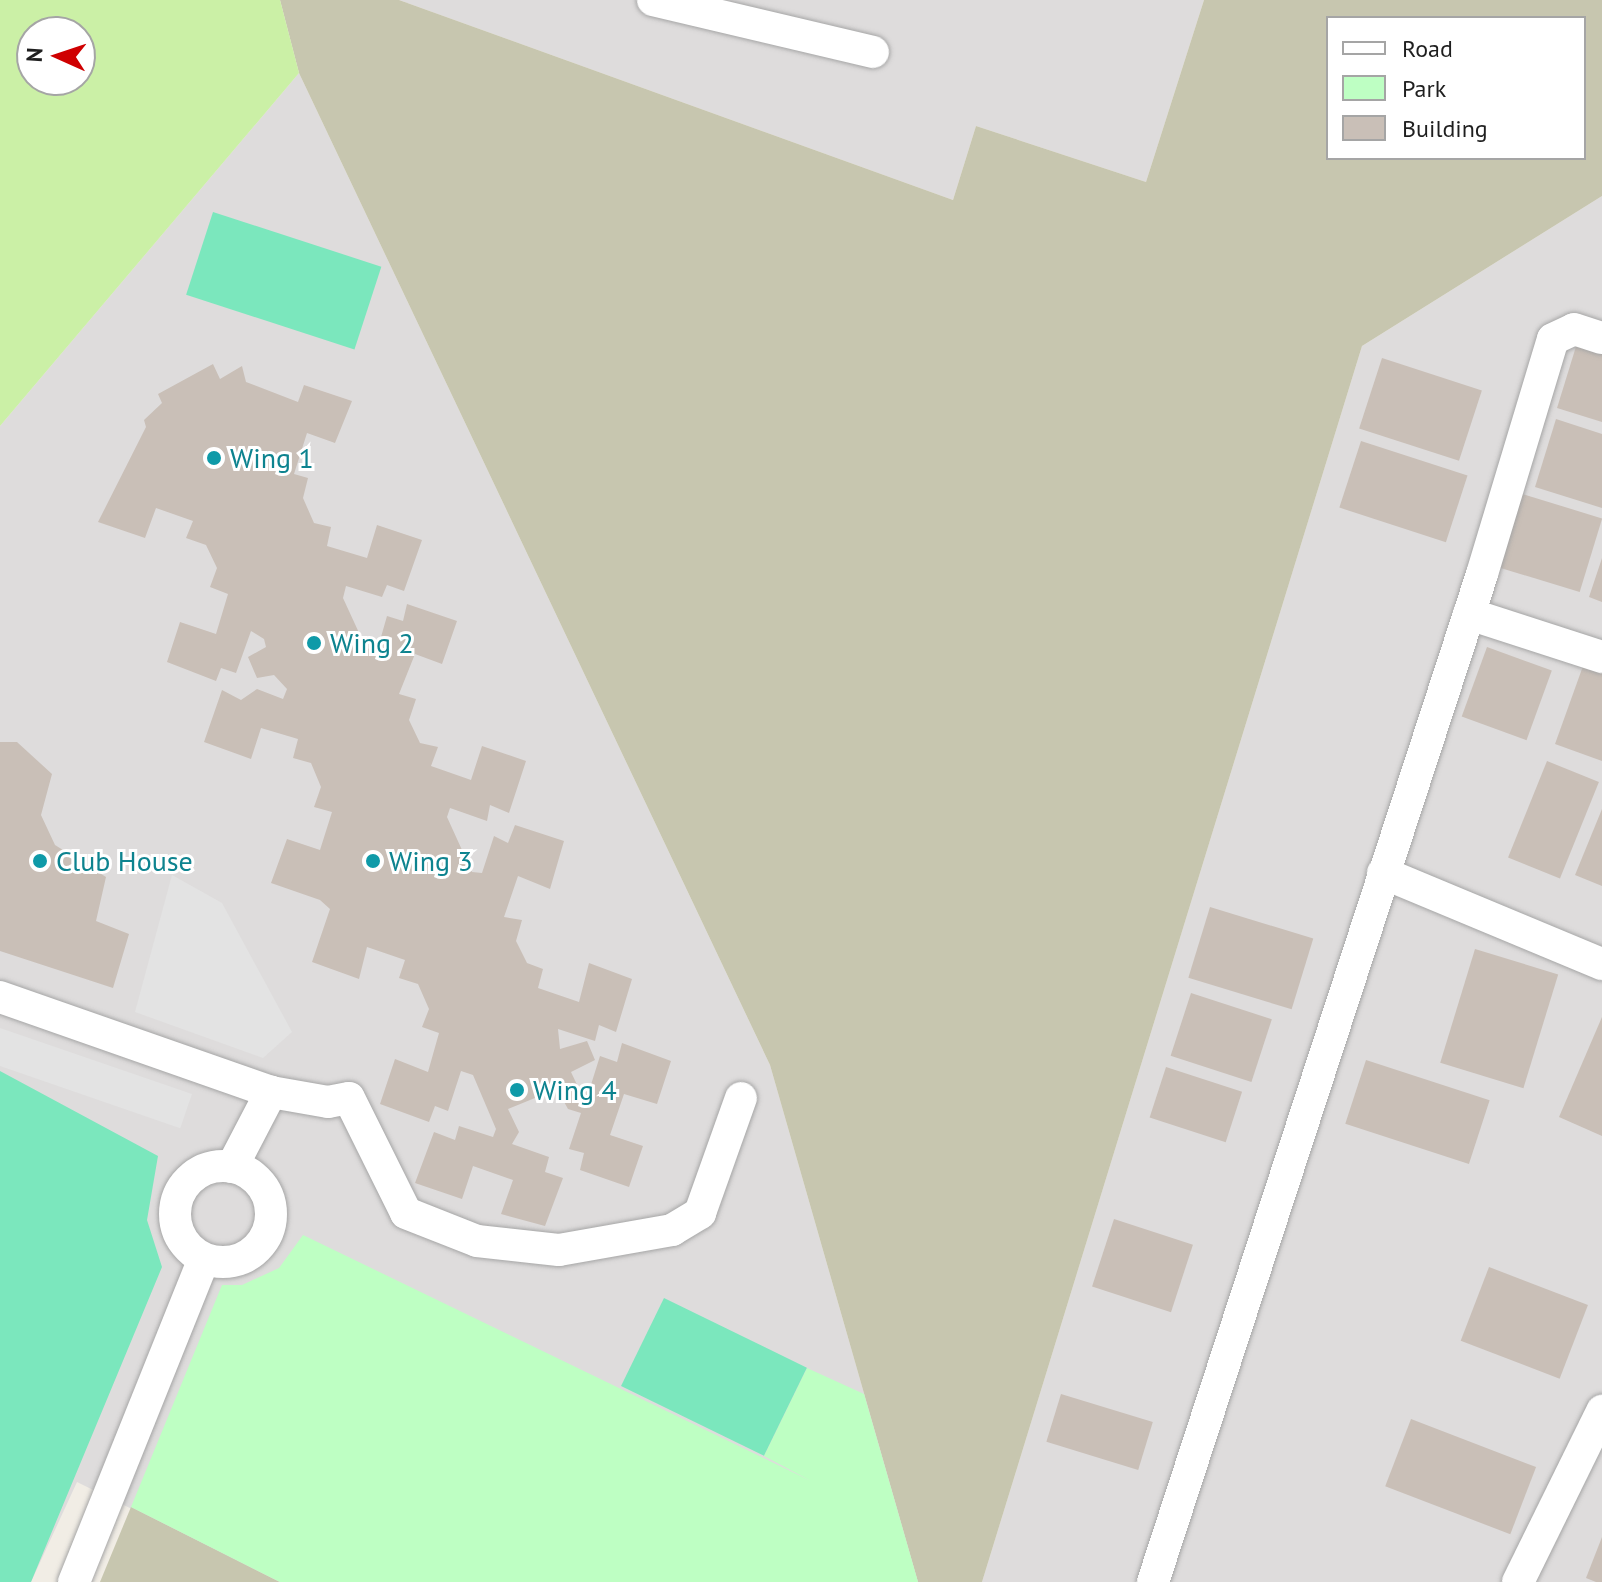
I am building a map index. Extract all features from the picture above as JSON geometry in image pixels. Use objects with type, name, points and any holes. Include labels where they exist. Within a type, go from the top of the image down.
[{"type":"street","points":[[653,0],[873,52]]},
{"type":"street","points":[[1153,1582],[1469,614],[1553,339],[1574,329],[1602,338]]},
{"type":"street","points":[[1469,614],[1602,657]]},
{"type":"street","points":[[1383,873],[1602,964]]},
{"type":"street","points":[[0,997],[271,1092],[328,1102],[349,1098],[406,1213],[477,1241],[559,1250],[672,1230],[700,1213],[741,1098]]},
{"type":"street","points":[[232,1167],[271,1092]]},
{"type":"street","points":[[232,1167],[260,1183],[268,1197],[269,1228],[250,1254],[220,1262],[204,1259],[181,1238],[175,1208],[189,1180],[202,1170],[232,1167]]},
{"type":"street","points":[[74,1582],[204,1259]]},
{"type":"street","points":[[1518,1582],[1602,1411]]},
{"type":"shaded area","points":[[280,0],[399,0],[953,200],[976,126],[1146,182],[1204,0],[1602,0],[1602,196],[1362,346],[982,1582],[918,1582],[770,1065],[299,73]]},
{"type":"shaded area","points":[[399,0],[1204,0],[1146,182],[976,126],[953,200]]},
{"type":"shaded area","points":[[299,73],[770,1065],[918,1582],[280,1582],[77,1482],[31,1582],[0,1582],[0,426]]},
{"type":"shaded area","points":[[1602,196],[1602,1582],[982,1582],[1362,346]]},
{"type":"shaded area","points":[[172,875],[222,903],[292,1032],[263,1058],[135,1012]]},
{"type":"shaded area","points":[[0,1028],[192,1094],[180,1128],[0,1066]]},
{"type":"shaded area","points":[[131,1507],[280,1582],[100,1582]]},
{"type":"green space","points":[[0,0],[280,0],[299,73],[0,426]]},
{"type":"green space","points":[[213,212],[381,267],[354,349],[186,295]]},
{"type":"green space","points":[[0,1071],[158,1156],[147,1220],[162,1267],[31,1582],[0,1582]]},
{"type":"green space","points":[[303,1235],[811,1481],[764,1456],[807,1368],[864,1394],[918,1582],[280,1582],[131,1507],[222,1285],[242,1285],[279,1268]]},
{"type":"green space","points":[[664,1298],[807,1368],[764,1456],[621,1386]]},
{"type":"building","points":[[1578,340],[1602,348],[1602,422],[1557,408]]},
{"type":"building","points":[[1382,358],[1482,390],[1459,461],[1359,428]]},
{"type":"building","points":[[213,364],[220,379],[242,366],[246,382],[298,402],[304,385],[352,401],[335,443],[307,433],[294,474],[308,478],[303,498],[314,523],[331,527],[327,546],[367,558],[377,525],[422,540],[404,591],[387,585],[382,597],[346,586],[343,598],[366,648],[377,651],[387,616],[403,621],[407,604],[457,621],[442,664],[415,654],[399,694],[416,699],[409,720],[420,743],[438,747],[431,766],[471,780],[482,746],[526,761],[509,813],[490,805],[487,821],[450,808],[447,817],[472,872],[482,873],[494,836],[508,843],[515,825],[564,841],[550,889],[518,876],[504,917],[522,920],[516,941],[527,963],[543,969],[538,988],[579,1002],[589,963],[632,979],[616,1032],[599,1025],[595,1041],[558,1029],[560,1049],[587,1041],[595,1060],[571,1072],[579,1089],[589,1091],[600,1056],[617,1062],[622,1043],[671,1061],[657,1104],[624,1094],[610,1135],[643,1146],[629,1187],[580,1170],[584,1153],[569,1149],[581,1113],[568,1109],[557,1089],[508,1109],[519,1132],[512,1144],[549,1157],[545,1172],[563,1178],[545,1226],[501,1214],[513,1180],[473,1166],[462,1199],[415,1183],[434,1132],[455,1140],[459,1126],[493,1137],[496,1129],[473,1075],[461,1071],[448,1111],[435,1106],[429,1122],[380,1104],[395,1059],[428,1072],[439,1033],[422,1027],[429,1009],[418,984],[399,978],[405,960],[367,947],[359,979],[312,962],[330,909],[320,900],[271,883],[287,839],[320,850],[332,812],[314,807],[321,787],[311,763],[293,758],[298,739],[261,728],[251,759],[204,742],[222,690],[241,700],[257,689],[283,699],[287,689],[274,675],[257,678],[248,657],[266,647],[264,639],[251,631],[236,673],[221,668],[216,681],[167,662],[180,622],[216,634],[228,594],[210,587],[217,568],[206,545],[186,538],[193,521],[156,508],[145,538],[98,522],[146,427],[144,420],[162,403],[158,394]]},
{"type":"building","points":[[1556,419],[1602,434],[1602,508],[1535,487]]},
{"type":"building","points":[[1361,441],[1468,476],[1446,542],[1339,508]]},
{"type":"building","points":[[1519,493],[1602,518],[1580,592],[1496,567]]},
{"type":"building","points":[[1602,558],[1602,602],[1589,597]]},
{"type":"building","points":[[1487,647],[1552,671],[1527,740],[1462,717]]},
{"type":"building","points":[[1583,666],[1602,673],[1602,761],[1555,744]]},
{"type":"building","name":"Club House","points":[[0,742],[17,742],[52,774],[41,815],[55,845],[106,877],[96,921],[129,934],[113,988],[0,951]]},
{"type":"building","points":[[1547,761],[1599,782],[1560,878],[1508,857]]},
{"type":"building","points":[[1602,809],[1602,886],[1575,875]]},
{"type":"building","points":[[1210,907],[1313,939],[1292,1009],[1188,978]]},
{"type":"building","points":[[1475,949],[1558,974],[1523,1088],[1440,1063]]},
{"type":"building","points":[[1191,993],[1272,1019],[1251,1082],[1171,1056]]},
{"type":"building","points":[[1602,1017],[1602,1136],[1559,1117]]},
{"type":"building","points":[[1366,1060],[1490,1100],[1469,1164],[1345,1124]]},
{"type":"building","points":[[1166,1067],[1242,1092],[1226,1142],[1150,1117]]},
{"type":"building","points":[[1114,1219],[1193,1245],[1171,1312],[1092,1287]]},
{"type":"building","points":[[1489,1267],[1588,1305],[1560,1379],[1461,1341]]},
{"type":"building","points":[[1061,1394],[1153,1422],[1138,1470],[1046,1442]]},
{"type":"building","points":[[1411,1419],[1536,1467],[1510,1534],[1385,1486]]},
{"type":"building","points":[[1602,1537],[1602,1582],[1596,1582],[1586,1578]]},
{"type":"place","name":"Wing 1","points":[[214,458]]},
{"type":"place","name":"Wing 2","points":[[314,643]]},
{"type":"place","name":"Club House","points":[[40,861]]},
{"type":"place","name":"Wing 3","points":[[373,861]]},
{"type":"place","name":"Wing 4","points":[[517,1090]]}]
